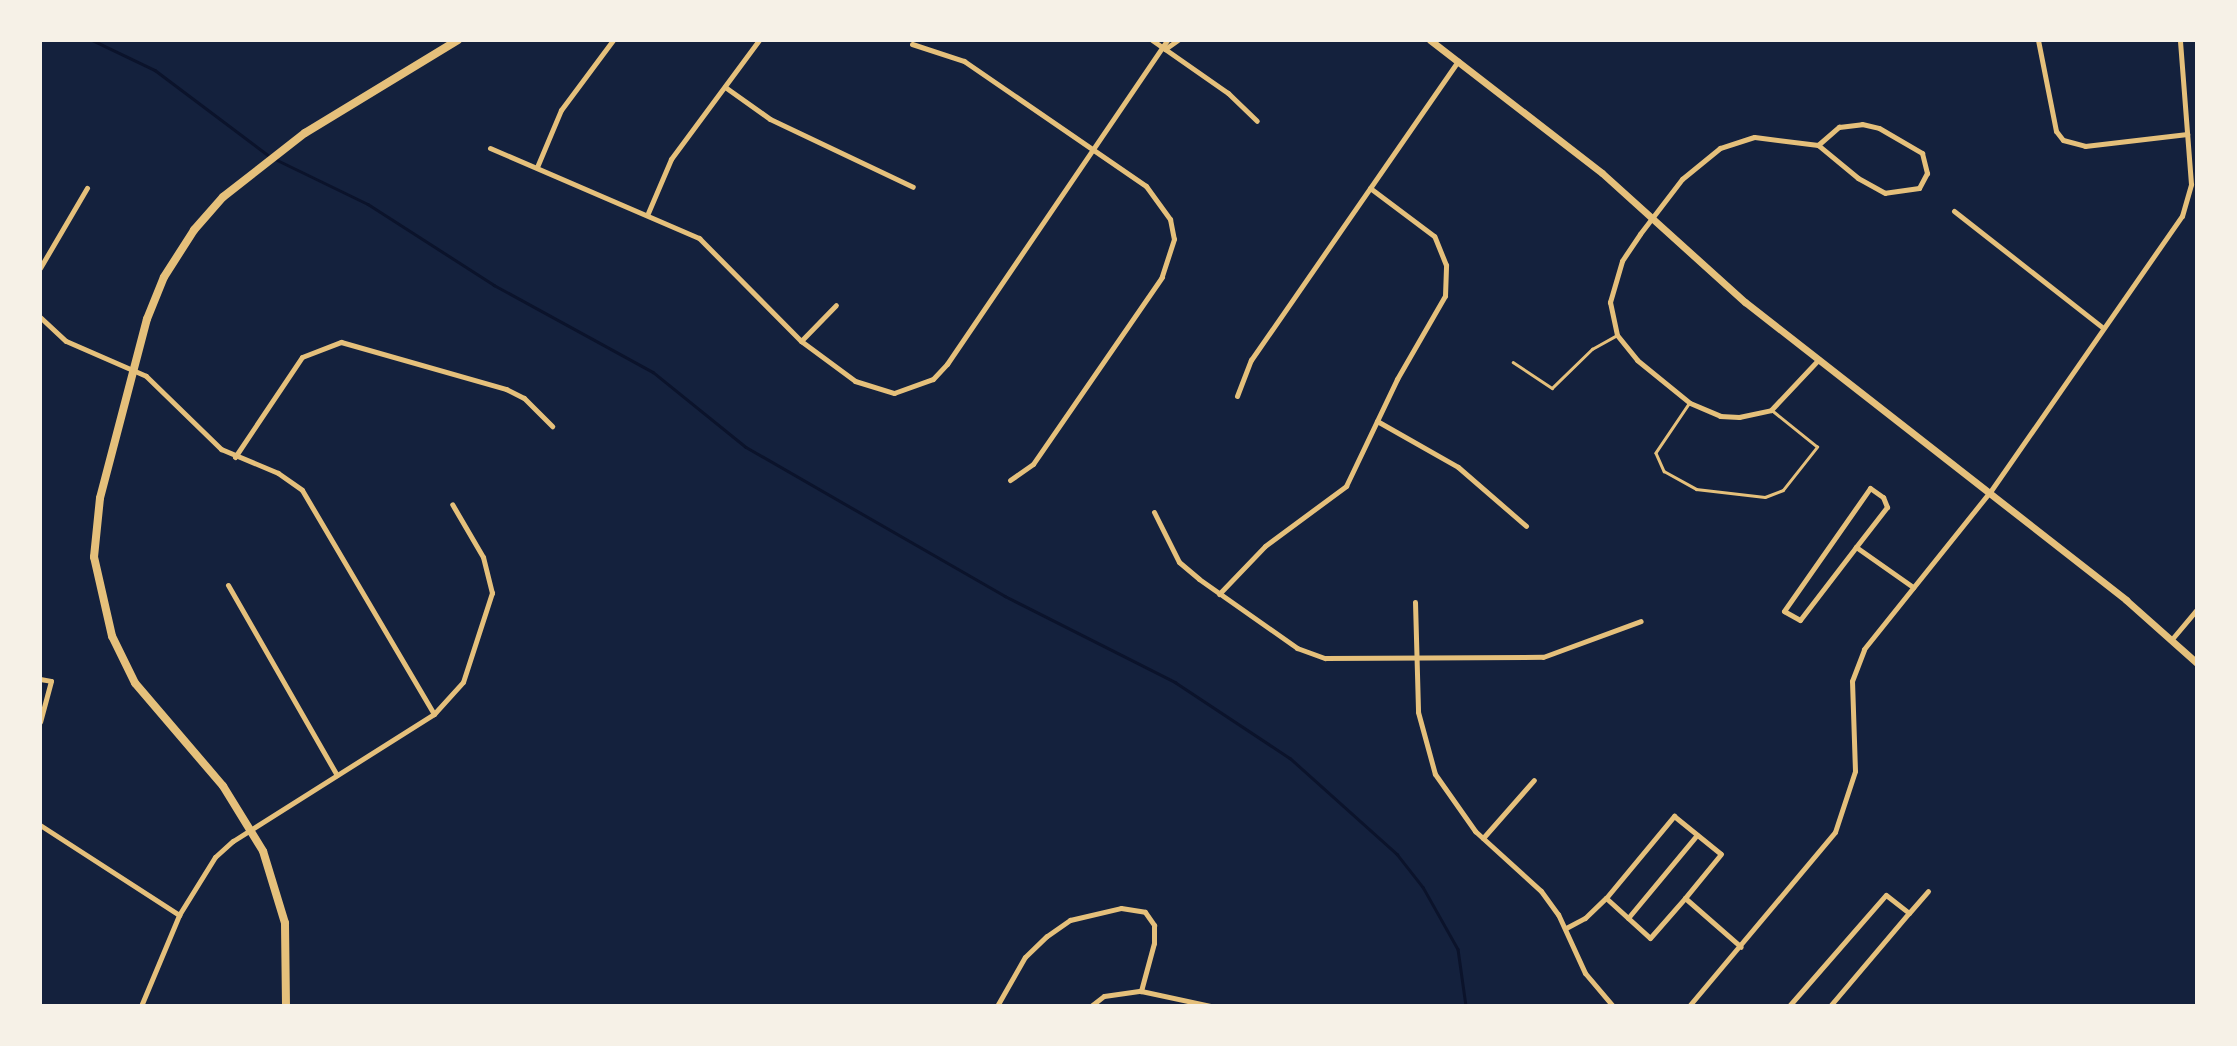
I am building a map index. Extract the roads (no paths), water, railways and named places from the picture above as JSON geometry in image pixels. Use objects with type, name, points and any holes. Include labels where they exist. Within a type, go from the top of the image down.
[{"type":"main road","points":[[286,1006],[288,948],[281,900],[252,829],[223,786],[135,682],[112,636],[100,593],[94,533],[133,369],[164,277],[194,230],[223,197],[341,108],[458,40]]},
{"type":"street","points":[[537,167],[561,110],[613,40]]},
{"type":"street","points":[[648,213],[671,159],[759,40]]},
{"type":"street","points":[[1152,40],[1228,93],[1257,121]]},
{"type":"street","points":[[1165,49],[1167,40]]},
{"type":"street","points":[[490,148],[699,237],[718,253],[801,341],[874,390],[904,391],[933,379],[1165,49],[1178,40]]},
{"type":"street","points":[[1430,40],[1654,218],[1745,302],[1990,492],[2172,639],[2197,663]]},
{"type":"street","points":[[2038,40],[2054,122],[2063,140],[2085,146],[2187,134]]},
{"type":"street","points":[[1689,1006],[1835,832],[1855,771],[1855,671],[1864,649],[1990,492],[2185,210],[2191,184],[2180,40]]},
{"type":"street","points":[[912,44],[964,61],[1094,151],[1160,201],[1174,239],[1171,259],[1033,464],[1010,480]]},
{"type":"street","points":[[1237,396],[1251,360],[1458,61]]},
{"type":"street","points":[[725,87],[770,118],[913,187]]},
{"type":"street","points":[[1818,145],[1839,127],[1862,124],[1879,128],[1922,153],[1927,173],[1919,188],[1885,193],[1858,178],[1818,145],[1754,137],[1720,148],[1682,179],[1654,218],[1616,274],[1611,302],[1617,335],[1637,360],[1690,402],[1720,416],[1739,417],[1771,410],[1819,359]]},
{"type":"street","points":[[40,268],[88,188]]},
{"type":"street","points":[[1219,594],[1265,546],[1341,492],[1437,313],[1448,276],[1434,236],[1370,188]]},
{"type":"street","points":[[1954,211],[2103,328]]},
{"type":"street","points":[[801,341],[836,305]]},
{"type":"street","points":[[40,317],[66,341],[133,369],[175,401],[204,436],[235,457],[278,473],[302,490],[433,714]]},
{"type":"street","points":[[235,457],[302,357],[341,342],[506,389],[524,398],[552,426]]},
{"type":"street","points":[[1377,421],[1458,467],[1526,526]]},
{"type":"street","points":[[1870,488],[1887,507],[1856,547],[1800,620],[1784,611],[1870,488]]},
{"type":"street","points":[[141,1006],[179,915],[215,857],[252,829],[433,714],[463,682],[492,593],[483,557],[452,504]]},
{"type":"street","points":[[1154,513],[1180,562],[1219,594],[1305,652],[1346,660],[1543,657],[1641,621]]},
{"type":"street","points":[[1856,547],[1913,587]]},
{"type":"street","points":[[229,585],[337,775]]},
{"type":"street","points":[[1415,602],[1418,712],[1435,774],[1454,806],[1483,838],[1541,891],[1566,928],[1585,973],[1613,1006]]},
{"type":"street","points":[[2172,639],[2197,609]]},
{"type":"street","points":[[40,679],[51,681],[40,722]]},
{"type":"street","points":[[1483,838],[1534,780]]},
{"type":"street","points":[[1566,928],[1586,918],[1606,898],[1674,817],[1721,854],[1650,938],[1606,898]]},
{"type":"street","points":[[40,825],[179,915]]},
{"type":"street","points":[[1628,918],[1697,835]]},
{"type":"street","points":[[1830,1006],[1928,891]]},
{"type":"street","points":[[1789,1006],[1886,895],[1909,913]]},
{"type":"street","points":[[1685,898],[1741,947]]},
{"type":"street","points":[[997,1006],[1025,957],[1047,936],[1070,920],[1121,908],[1145,912],[1154,925],[1154,943],[1140,991]]},
{"type":"street","points":[[1091,1006],[1104,996],[1140,991],[1211,1006]]},
{"type":"lane","points":[[1513,362],[1552,388],[1592,349],[1617,335]]},
{"type":"lane","points":[[1690,402],[1660,443],[1658,462],[1675,479],[1710,492],[1777,494],[1816,447],[1771,410]]},
{"type":"waterway","points":[[92,40],[155,70],[269,156],[368,204],[494,285],[653,372],[746,447],[1005,596],[1175,682],[1290,758],[1397,854],[1423,887],[1458,949],[1466,1006]]}]
